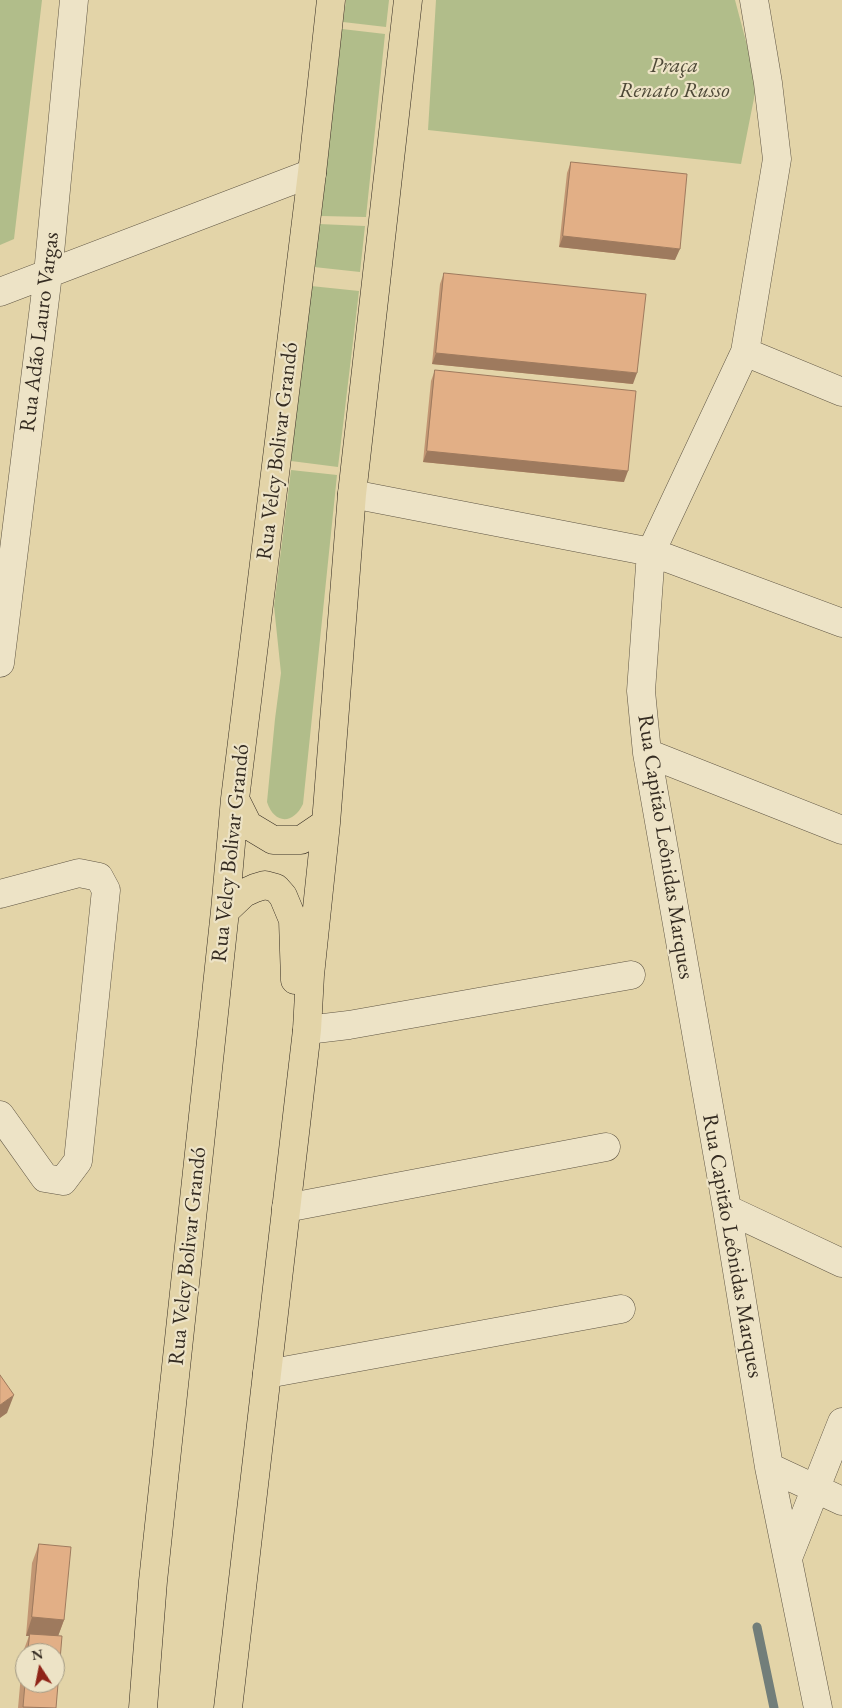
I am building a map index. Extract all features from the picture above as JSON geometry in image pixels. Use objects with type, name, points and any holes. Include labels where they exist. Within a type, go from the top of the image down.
[{"type":"main road","name":"Rua Velcy Bolivar Grandó","points":[[144,1704],[154,1571],[226,911],[235,799],[312,173],[331,0]]},
{"type":"main road","points":[[228,1708],[307,1030],[310,975],[326,823],[352,494],[408,0]]},
{"type":"main road","points":[[235,799],[248,825],[273,840],[302,840],[326,823]]},
{"type":"main road","points":[[226,911],[244,893],[265,885],[276,888],[283,896],[293,920],[296,994],[307,1030]]},
{"type":"street","name":"Rua Adão Lauro Vargas","points":[[0,663],[48,274],[74,0]]},
{"type":"street","name":"Rua Capitão Leônidas Marques","points":[[754,0],[768,83],[777,159],[744,352],[651,552],[640,691],[647,753],[727,1209],[769,1467],[818,1708]]},
{"type":"street","points":[[0,292],[312,173]]},
{"type":"street","points":[[744,352],[842,392]]},
{"type":"street","points":[[352,494],[651,552],[842,623]]},
{"type":"street","points":[[647,753],[842,830]]},
{"type":"street","points":[[0,894],[79,873],[99,877],[106,890],[78,1161],[64,1181],[45,1178],[0,1115]]},
{"type":"street","points":[[307,1030],[349,1025],[631,974]]},
{"type":"street","points":[[286,1208],[606,1147]]},
{"type":"street","points":[[727,1209],[842,1263]]},
{"type":"street","points":[[267,1374],[621,1309]]},
{"type":"street","points":[[788,1558],[842,1422]]},
{"type":"street","points":[[769,1467],[842,1501]]},
{"type":"green space","points":[[0,0],[42,0],[14,239],[0,245]]},
{"type":"green space","points":[[346,0],[389,0],[386,27],[343,22]]},
{"type":"green space","name":"Praça Renato Russo","points":[[436,0],[735,0],[757,83],[741,164],[428,130]]},
{"type":"green space","points":[[342,29],[385,34],[366,217],[321,216]]},
{"type":"green space","points":[[319,224],[365,226],[360,272],[314,267]]},
{"type":"green space","points":[[311,286],[359,291],[338,467],[291,461]]},
{"type":"green space","points":[[291,470],[337,475],[303,804],[294,816],[284,819],[274,815],[267,802],[281,673],[274,606]]},
{"type":"building","points":[[571,162],[687,174],[680,249],[563,236]]},
{"type":"building","points":[[444,273],[646,294],[637,373],[436,353]]},
{"type":"building","points":[[435,370],[636,391],[628,471],[427,451]]},
{"type":"building","points":[[0,1375],[14,1395],[0,1405]]},
{"type":"building","points":[[39,1544],[71,1547],[64,1620],[32,1617]]},
{"type":"building","points":[[30,1634],[62,1636],[61,1643],[29,1643]]},
{"type":"building","points":[[24,1693],[57,1693],[56,1708],[23,1707]]},
{"type":"waterway","points":[[757,1627],[774,1708]]}]
